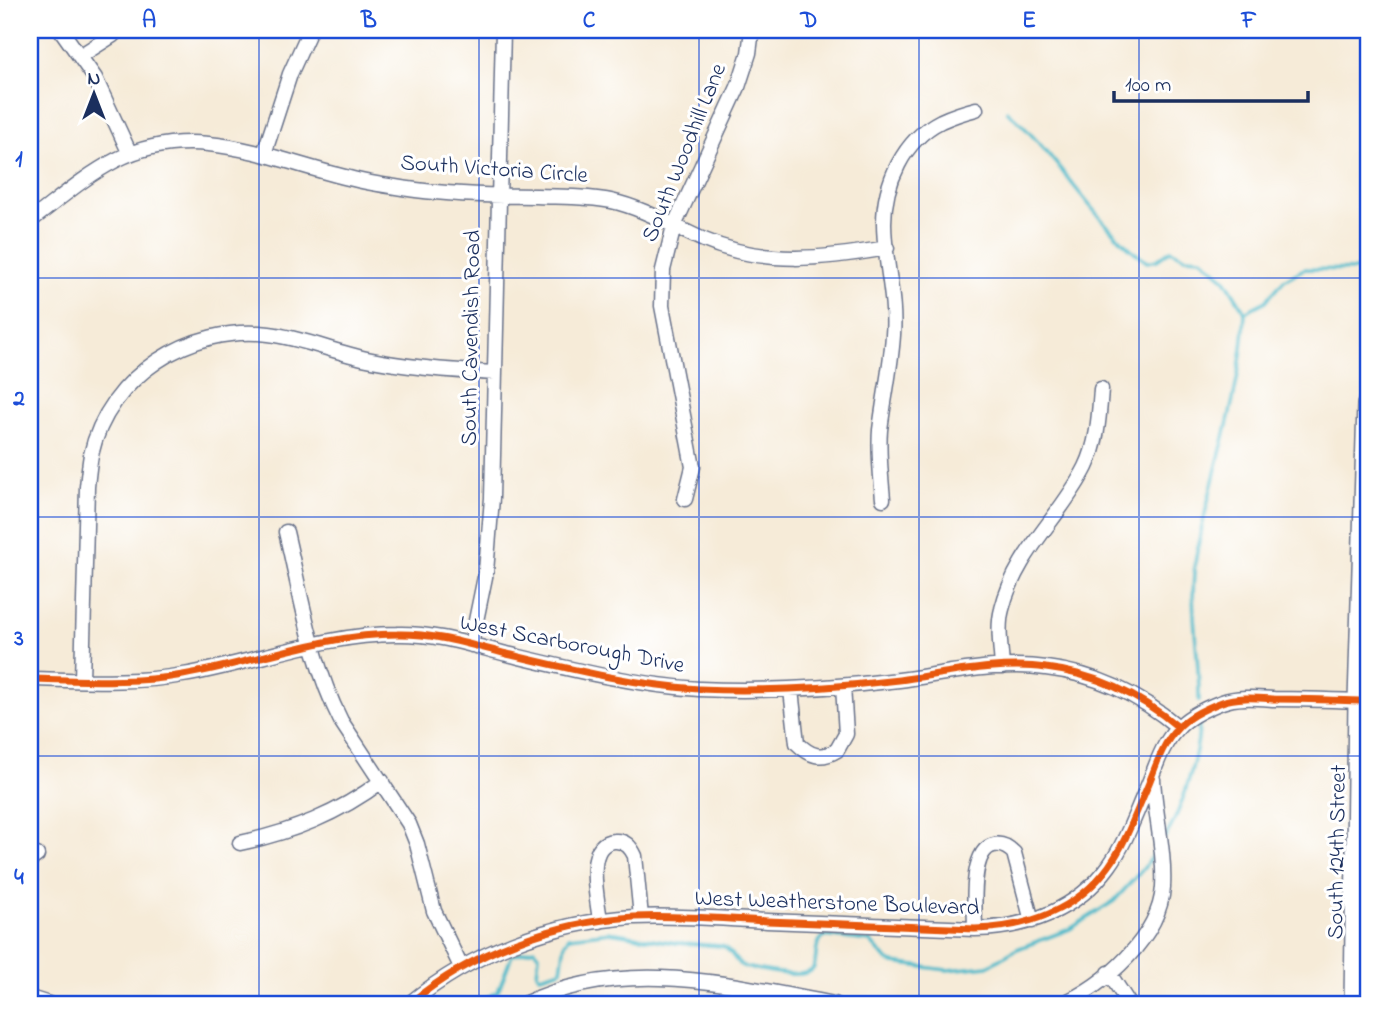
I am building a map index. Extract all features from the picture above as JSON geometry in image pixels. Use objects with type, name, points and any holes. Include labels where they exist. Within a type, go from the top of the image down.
[{"type":"street","points":[[61,30],[80,55],[105,98],[130,154]]},
{"type":"street","points":[[264,154],[290,74],[310,30]]},
{"type":"street","name":"South Cavendish Road","points":[[471,645],[484,581],[489,538],[503,30]]},
{"type":"street","name":"South Woodhill Lane","points":[[685,499],[692,467],[662,306],[663,270],[674,226],[738,87],[749,53],[752,30]]},
{"type":"street","points":[[80,55],[113,35]]},
{"type":"street","points":[[883,499],[879,457],[880,432],[893,335],[892,291],[884,225],[886,201],[899,163],[920,135],[939,122],[975,108]]},
{"type":"street","name":"South Victoria Circle","points":[[30,221],[90,176],[130,154],[159,145],[194,142],[216,143],[353,180],[400,188],[498,196],[608,200],[627,205],[723,247],[779,257],[830,258],[887,248]]},
{"type":"street","points":[[82,680],[87,487],[91,456],[101,428],[116,401],[130,384],[161,358],[209,337],[236,332],[279,335],[396,364],[449,371],[495,373]]},
{"type":"street","points":[[1002,667],[1001,610],[1017,566],[1086,467],[1094,447],[1101,388]]},
{"type":"street","name":"South 124th Street","points":[[1355,1004],[1359,701],[1368,405]]},
{"type":"street","points":[[286,532],[321,677],[336,712],[401,811],[413,834],[434,911],[461,967]]},
{"type":"street","name":"West Scarborough Drive","points":[[30,679],[137,680],[179,676],[346,638],[400,634],[428,636],[643,683],[694,689],[791,690],[1002,667],[1042,667],[1093,677],[1133,694],[1178,727]]},
{"type":"street","points":[[791,690],[797,743],[811,755],[822,756],[837,750],[846,734],[843,686]]},
{"type":"street","points":[[1178,727],[1190,717],[1224,701],[1250,698],[1359,701]]},
{"type":"street","name":"West Weatherstone Boulevard","points":[[409,1004],[461,967],[495,951],[538,934],[600,921],[641,917],[975,929],[1001,928],[1049,915],[1069,904],[1109,866],[1165,746],[1178,727]]},
{"type":"street","name":"West Weatherstone Boulevard","points":[[1060,1004],[1079,1001],[1109,973],[1144,937],[1160,906],[1163,887],[1153,774]]},
{"type":"street","points":[[240,843],[272,836],[319,819],[349,804],[382,781]]},
{"type":"street","points":[[600,921],[594,860],[600,846],[609,841],[624,842],[635,856],[641,917]]},
{"type":"street","points":[[975,929],[977,863],[983,852],[994,845],[1009,848],[1014,853],[1032,921]]},
{"type":"street","points":[[1109,973],[1129,1004]]},
{"type":"street","points":[[524,1004],[590,983],[664,976],[698,979],[835,1004]]},
{"type":"street","points":[[30,998],[49,1004]]},
{"type":"waterway","points":[[1007,111],[1043,148],[1127,246],[1147,262],[1157,260],[1171,250],[1185,257],[1201,258],[1224,278],[1245,312]]},
{"type":"waterway","points":[[1199,701],[1193,592],[1196,557],[1232,405],[1243,343],[1245,312],[1266,301],[1284,280],[1304,269],[1361,270]]},
{"type":"waterway","points":[[1165,837],[1177,814],[1188,782],[1199,724]]},
{"type":"waterway","points":[[476,1004],[498,991],[512,955],[534,949],[539,955],[537,973],[540,976],[561,970],[565,943],[569,937],[610,932],[676,943],[722,946],[744,967],[793,974],[802,974],[814,967],[818,943],[824,936],[870,941],[893,963],[947,970],[988,966],[1017,949],[1070,929],[1114,901],[1155,852]]},
{"type":"cycle path","points":[[30,679],[106,681],[164,678],[343,639],[411,634],[453,640],[602,676],[699,689],[774,690],[824,687],[991,667],[1046,668],[1083,675],[1116,687],[1133,695],[1178,727]]},
{"type":"cycle path","points":[[409,1004],[459,969],[486,955],[543,933],[603,920],[684,917],[975,929],[1032,920],[1050,914],[1082,894],[1109,866],[1125,839],[1167,742],[1181,724],[1192,716],[1222,702],[1241,698],[1359,701]]}]
